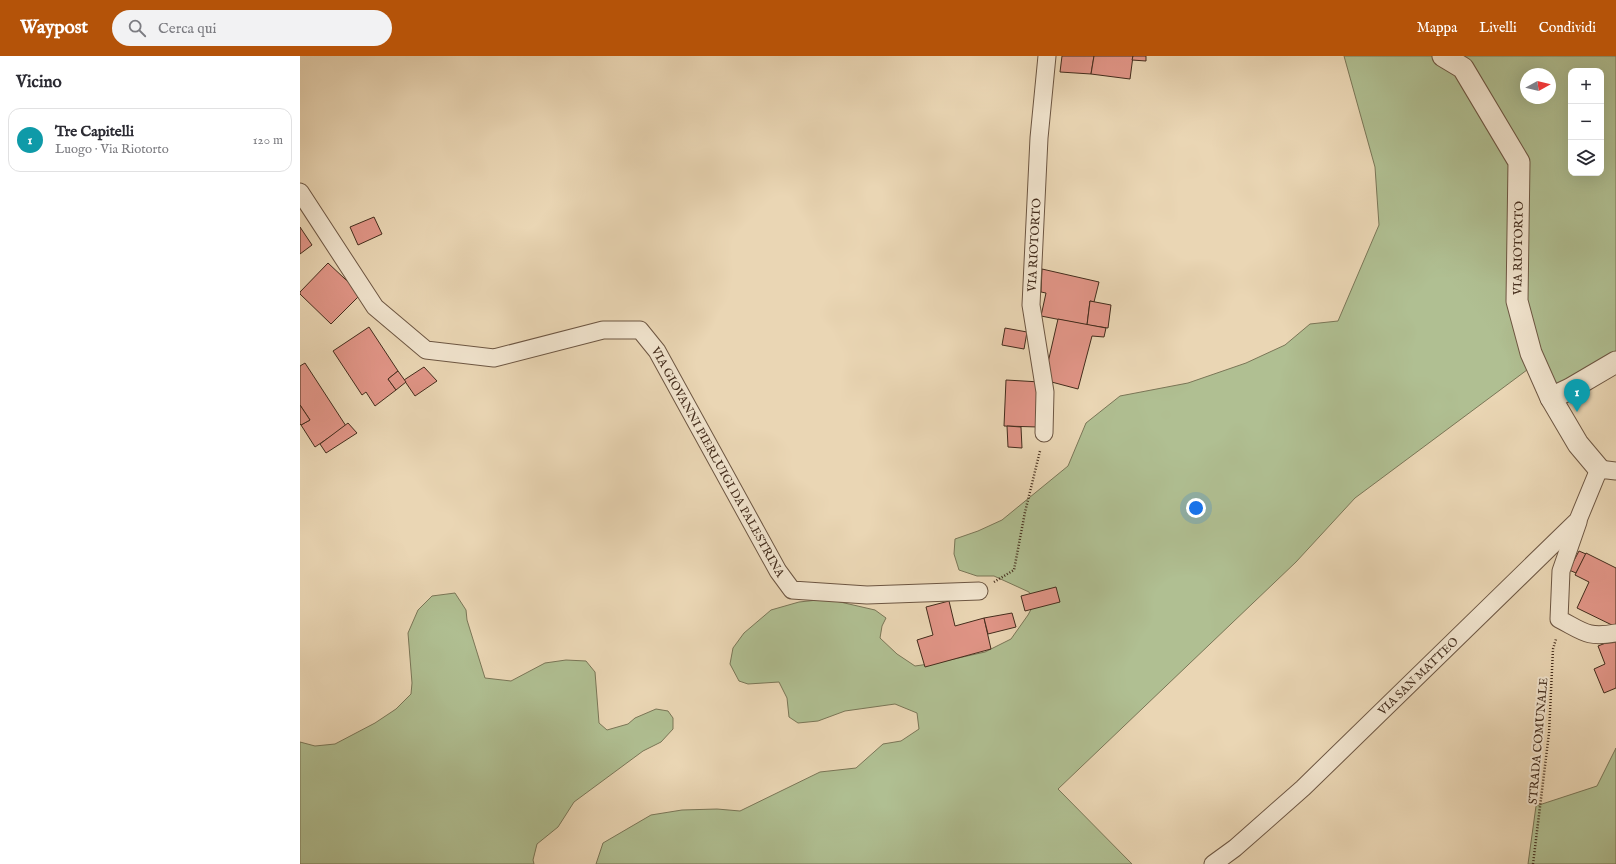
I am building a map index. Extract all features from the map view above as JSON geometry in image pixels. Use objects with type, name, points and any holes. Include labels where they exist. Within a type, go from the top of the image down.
[{"type":"street","name":"VIA RIOTORTO","points":[[1044,433],[1045,392],[1031,305],[1039,138],[1047,56]]},
{"type":"street","name":"VIA RIOTORTO","points":[[1443,56],[1463,68],[1519,162],[1517,301],[1531,353],[1551,398],[1578,444],[1608,470]]},
{"type":"street","name":"VIA GIOVANNI PIERLUIGI DA PALESTRINA","points":[[300,192],[375,307],[426,350],[494,358],[603,330],[640,330],[657,351],[778,571],[792,590],[868,595],[979,591]]},
{"type":"street","points":[[1551,398],[1570,389],[1616,362]]},
{"type":"street","name":"VIA SAN MATTEO","points":[[1213,864],[1236,848],[1303,788],[1578,520],[1608,470]]},
{"type":"street","points":[[1578,520],[1570,548],[1561,571],[1560,619],[1589,635],[1599,636],[1616,633]]},
{"type":"path","points":[[979,591],[1014,570],[1025,512],[1044,433]]},
{"type":"path","name":"STRADA COMUNALE","points":[[1533,864],[1542,805],[1549,733],[1554,649],[1560,619]]},
{"type":"green space","points":[[1344,56],[1616,56],[1616,354],[1554,402],[1535,364],[1355,498],[1296,562],[1058,789],[1132,864],[596,864],[603,843],[651,815],[682,810],[717,809],[740,811],[820,772],[856,768],[883,744],[901,741],[919,729],[917,713],[895,704],[845,711],[818,721],[798,723],[789,717],[787,698],[779,682],[748,684],[739,681],[730,664],[733,648],[744,633],[771,610],[799,602],[827,599],[875,610],[886,618],[882,626],[880,638],[897,654],[915,666],[985,652],[1011,639],[1028,615],[1035,602],[1029,592],[994,576],[977,576],[959,570],[954,554],[955,539],[978,531],[1002,520],[1068,466],[1086,423],[1120,396],[1188,383],[1246,363],[1285,345],[1310,324],[1338,321],[1379,225],[1375,167]]},
{"type":"green space","points":[[455,593],[466,610],[467,620],[485,678],[511,681],[545,663],[566,660],[586,661],[595,672],[599,723],[607,730],[628,724],[635,718],[656,709],[668,711],[673,718],[673,729],[661,742],[643,751],[574,802],[558,827],[537,844],[533,860],[534,864],[300,864],[300,742],[315,746],[335,744],[375,723],[396,709],[411,694],[412,683],[408,633],[418,610],[432,596]]},
{"type":"green space","points":[[1616,748],[1616,864],[1528,864],[1536,806],[1597,786]]},
{"type":"building","points":[[1062,56],[1094,56],[1091,74],[1060,72]]},
{"type":"building","points":[[1094,56],[1133,56],[1130,79],[1091,74]]},
{"type":"building","points":[[1133,56],[1146,56],[1146,61],[1132,60]]},
{"type":"building","points":[[374,217],[382,234],[358,245],[350,227]]},
{"type":"building","points":[[300,227],[312,245],[300,254]]},
{"type":"building","points":[[328,263],[361,294],[331,324],[300,294],[300,292]]},
{"type":"building","points":[[1042,269],[1099,282],[1094,302],[1090,301],[1087,325],[1041,316],[1046,293],[1041,292]]},
{"type":"building","points":[[1090,301],[1111,305],[1108,328],[1087,325]]},
{"type":"building","points":[[1058,319],[1106,328],[1104,337],[1092,336],[1078,389],[1044,380]]},
{"type":"building","points":[[369,327],[398,371],[388,379],[396,390],[375,406],[366,392],[362,395],[333,351]]},
{"type":"building","points":[[1005,328],[1027,332],[1024,349],[1002,345]]},
{"type":"building","points":[[305,363],[346,426],[315,447],[301,425],[310,420],[300,405],[300,366]]},
{"type":"building","points":[[424,367],[437,381],[415,396],[404,380]]},
{"type":"building","points":[[398,371],[406,382],[396,390],[388,379]]},
{"type":"building","points":[[1006,380],[1040,382],[1038,427],[1004,426]]},
{"type":"building","points":[[300,405],[310,420],[301,425],[300,424]]},
{"type":"building","points":[[348,423],[357,433],[326,453],[320,444]]},
{"type":"building","points":[[1007,426],[1021,427],[1022,448],[1008,447]]},
{"type":"building","points":[[1579,551],[1586,554],[1576,573],[1569,570]]},
{"type":"building","points":[[1586,553],[1616,568],[1616,627],[1577,608],[1589,582],[1575,575]]},
{"type":"building","points":[[1056,587],[1060,602],[1025,611],[1021,596]]},
{"type":"building","points":[[949,601],[955,626],[984,618],[991,649],[925,667],[917,640],[933,635],[926,607]]},
{"type":"building","points":[[1012,613],[1016,627],[988,634],[984,618]]},
{"type":"building","points":[[1616,639],[1616,688],[1604,693],[1594,669],[1605,664],[1598,646]]},
{"type":"place","name":"Tre Capitelli","points":[[1577,412]]}]
